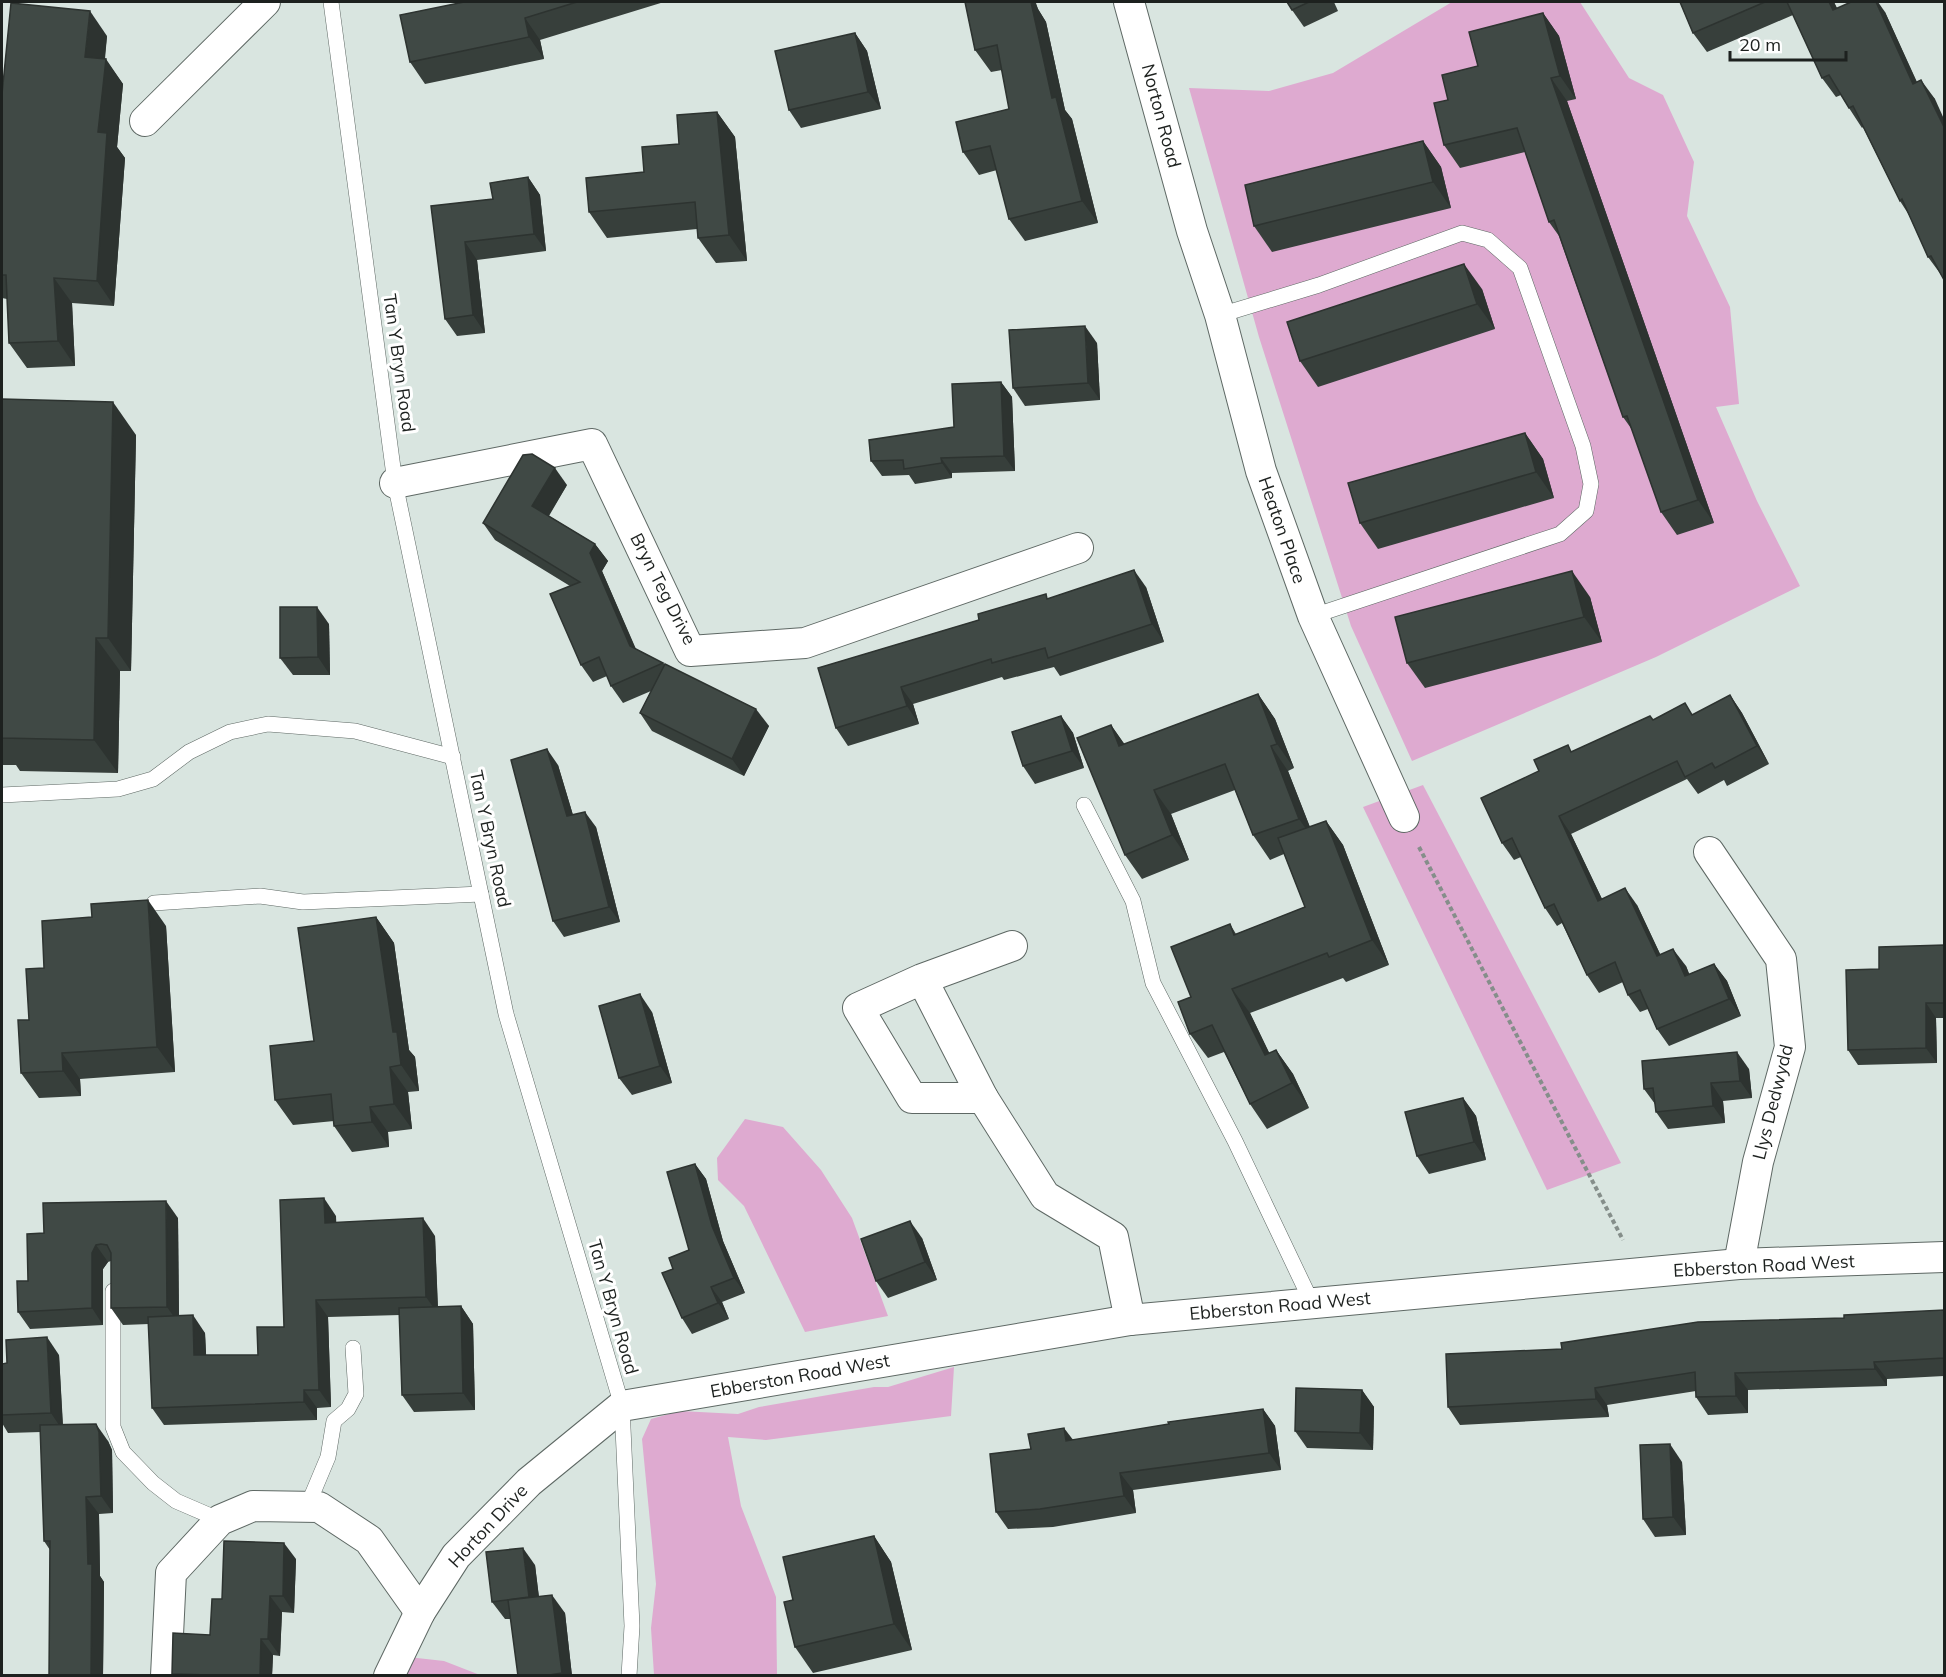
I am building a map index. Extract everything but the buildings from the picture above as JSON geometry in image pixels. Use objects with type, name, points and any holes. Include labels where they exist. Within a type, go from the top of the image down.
[{"type":"street","points":[[145,121],[265,2]]},
{"type":"street","name":"Norton Road","points":[[1129,2],[1192,231]]},
{"type":"street","name":"Heaton Place","points":[[1192,231],[1220,315],[1261,471],[1312,616],[1404,817]]},
{"type":"street","name":"Bryn Teg Drive","points":[[395,483],[592,444],[690,651],[806,643],[1078,548]]},
{"type":"street","name":"Llys Dedwydd","points":[[1709,852],[1781,959],[1790,1047],[1758,1162],[1739,1264]]},
{"type":"street","points":[[982,1098],[912,1098],[858,1008],[922,979],[1012,946]]},
{"type":"street","points":[[922,979],[982,1098],[1045,1196],[1113,1237],[1130,1320]]},
{"type":"street","name":"Ebberston Road West","points":[[622,1406],[1130,1320],[1739,1264],[1944,1257]]},
{"type":"street","name":"Horton Drive","points":[[389,1676],[420,1612],[456,1556],[520,1490],[622,1406]]},
{"type":"street","points":[[166,1676],[171,1573],[220,1520],[253,1506],[319,1508],[369,1540],[420,1612]]},
{"type":"lane","name":"Tan Y Bryn Road","points":[[331,2],[395,483],[506,1014],[622,1406],[632,1626],[629,1676]]},
{"type":"lane","points":[[1220,315],[1320,285],[1462,233],[1488,240],[1520,268],[1583,446],[1591,484],[1586,511],[1560,534],[1312,616]]},
{"type":"lane","points":[[2,795],[118,789],[153,779],[189,752],[230,732],[268,724],[355,731],[453,757]]},
{"type":"lane","points":[[1084,805],[1133,901],[1153,983],[1235,1142],[1312,1303]]},
{"type":"lane","points":[[154,903],[260,896],[303,902],[481,894]]},
{"type":"lane","points":[[113,1281],[112,1427],[123,1452],[153,1483],[176,1501],[220,1520]]},
{"type":"lane","points":[[307,1507],[328,1457],[334,1422],[348,1409],[356,1394],[353,1348]]},
{"type":"path","points":[[1404,817],[1640,1273]]},
{"type":"shaded area","points":[[1452,2],[1580,2],[1629,78],[1663,95],[1694,162],[1687,216],[1730,307],[1739,404],[1716,407],[1757,501],[1800,586],[1656,657],[1412,761],[1351,626],[1259,337],[1189,88],[1269,91],[1333,73]]},
{"type":"shaded area","points":[[1423,785],[1621,1163],[1547,1190],[1363,807]]},
{"type":"shaded area","points":[[745,1119],[783,1127],[821,1170],[852,1218],[888,1316],[805,1332],[744,1206],[718,1180],[717,1158]]},
{"type":"shaded area","points":[[954,1367],[951,1416],[766,1440],[728,1437],[741,1506],[776,1597],[777,1675],[654,1675],[651,1628],[656,1584],[642,1439],[651,1419],[680,1411],[738,1414],[759,1407],[874,1387],[888,1387]]},
{"type":"shaded area","points":[[408,1657],[444,1661],[480,1675],[403,1676]]}]
